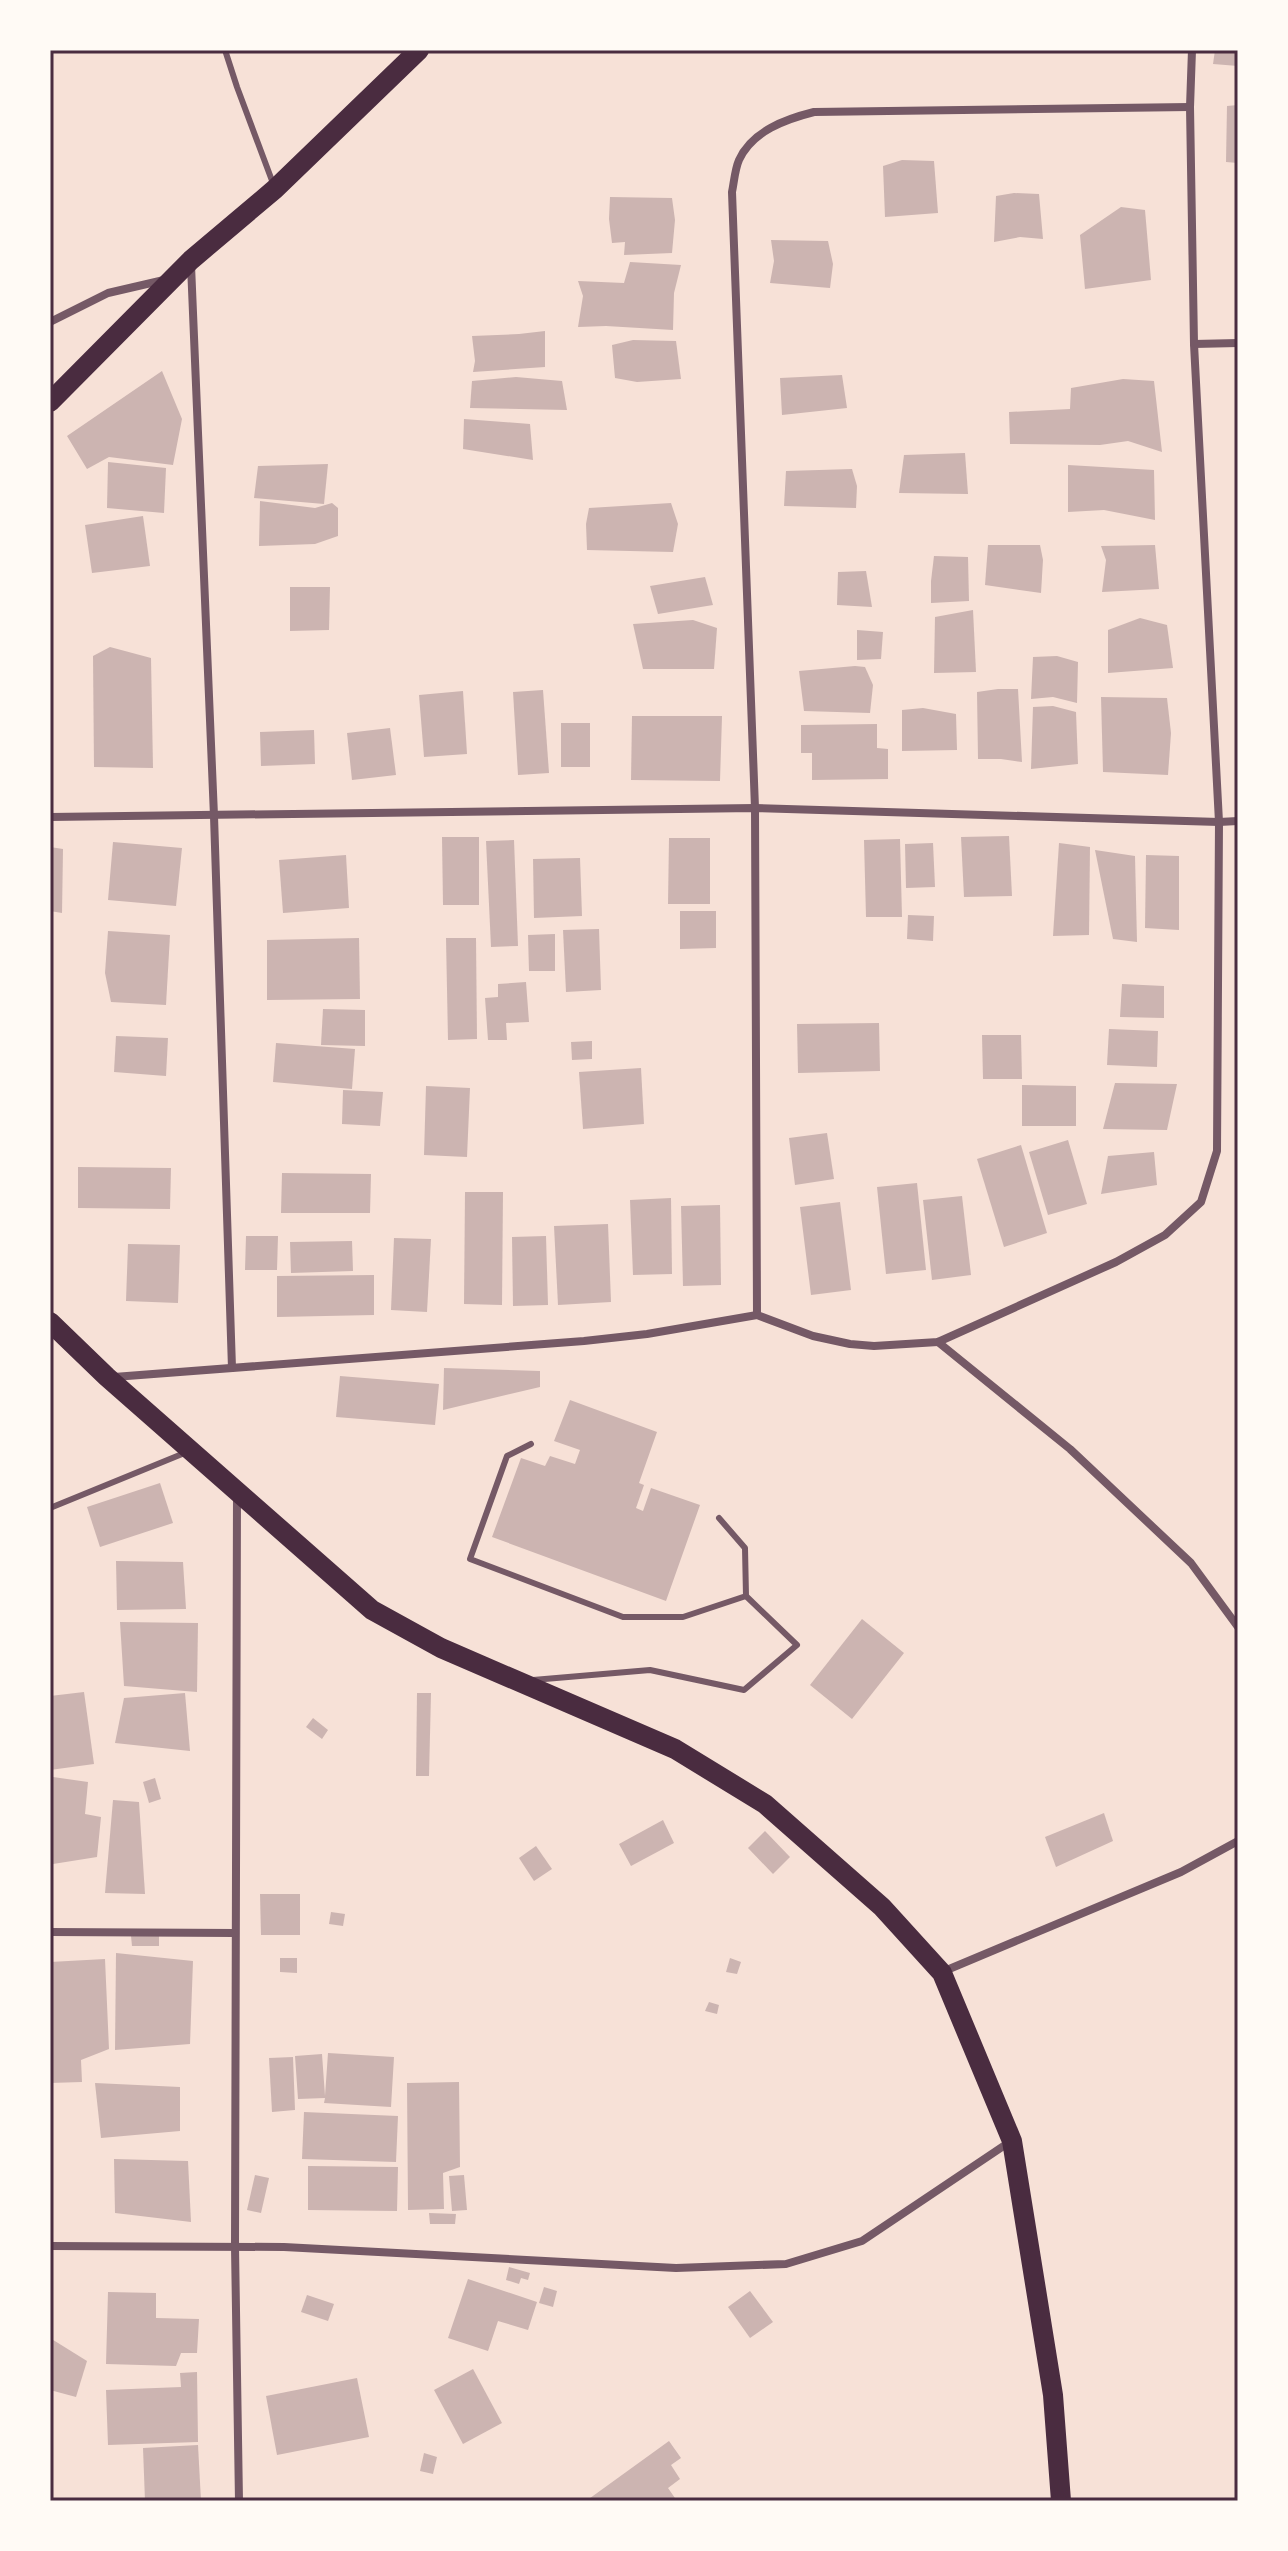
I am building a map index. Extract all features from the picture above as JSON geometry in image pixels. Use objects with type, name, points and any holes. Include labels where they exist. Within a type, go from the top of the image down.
[{"type":"main road","points":[[50,402],[172,278],[275,189],[419,50]]},
{"type":"main road","points":[[51,1323],[107,1377],[372,1610],[441,1648],[675,1749],[765,1804],[882,1907],[942,1973],[1012,2141],[1053,2395],[1061,2501]]},
{"type":"street","points":[[107,1377],[584,1341],[647,1334],[757,1315],[813,1336],[850,1344],[874,1346],[938,1342],[1116,1262],[1165,1235],[1201,1202],[1217,1151],[1219,822],[1194,344],[1192,50]]},
{"type":"street","points":[[757,1315],[755,808],[732,192],[739,160],[750,144],[783,119],[814,112],[1190,107]]},
{"type":"street","points":[[191,260],[214,816],[232,1368]]},
{"type":"street","points":[[50,322],[108,293],[172,278]]},
{"type":"street","points":[[1194,344],[1238,343]]},
{"type":"street","points":[[50,817],[755,808],[1238,821]]},
{"type":"street","points":[[938,1342],[1070,1449],[1191,1563],[1238,1627]]},
{"type":"street","points":[[237,1492],[235,2247],[239,2501]]},
{"type":"street","points":[[942,1973],[1181,1872],[1238,1841]]},
{"type":"street","points":[[50,1932],[235,1933]]},
{"type":"street","points":[[50,2246],[284,2247],[676,2268],[786,2264],[862,2241],[1012,2141]]},
{"type":"lane","points":[[225,50],[275,189]]},
{"type":"lane","points":[[531,1444],[507,1456],[470,1559],[623,1617],[683,1617],[746,1596]]},
{"type":"lane","points":[[50,1508],[190,1450]]},
{"type":"lane","points":[[517,1681],[650,1670],[744,1690],[797,1645],[746,1596],[745,1548],[719,1518]]},
{"type":"building","points":[[1215,50],[1238,50],[1238,66],[1213,64]]},
{"type":"building","points":[[1238,105],[1238,163],[1226,162],[1227,106]]},
{"type":"building","points":[[902,160],[934,161],[938,213],[885,217],[883,166]]},
{"type":"building","points":[[1039,194],[1043,239],[1020,237],[994,242],[996,196]]},
{"type":"building","points":[[610,197],[672,198],[675,220],[672,253],[624,255],[625,242],[612,243]]},
{"type":"building","points":[[1121,207],[1145,210],[1151,280],[1085,289],[1080,235]]},
{"type":"building","points":[[771,240],[828,241],[833,264],[830,288],[770,283],[774,261]]},
{"type":"building","points":[[630,262],[681,265],[674,293],[673,330],[578,327],[583,296],[578,281],[624,283]]},
{"type":"building","points":[[545,331],[545,367],[473,372],[472,336]]},
{"type":"building","points":[[633,340],[676,341],[681,379],[637,382],[615,378],[612,345]]},
{"type":"building","points":[[162,371],[182,419],[173,465],[109,457],[87,469],[67,436]]},
{"type":"building","points":[[842,375],[847,408],[782,415],[780,378]]},
{"type":"building","points":[[516,377],[562,381],[567,410],[470,408],[472,381]]},
{"type":"building","points":[[1123,379],[1154,381],[1162,452],[1128,441],[1100,445],[1010,444],[1009,412],[1070,409],[1071,388]]},
{"type":"building","points":[[464,419],[530,424],[533,460],[463,449]]},
{"type":"building","points":[[965,453],[968,494],[899,493],[904,455]]},
{"type":"building","points":[[108,462],[166,468],[164,513],[107,508]]},
{"type":"building","points":[[328,464],[324,504],[254,498],[258,466]]},
{"type":"building","points":[[1068,465],[1154,470],[1155,520],[1104,510],[1068,512]]},
{"type":"building","points":[[852,469],[857,486],[856,508],[784,506],[786,471]]},
{"type":"building","points":[[260,501],[315,508],[332,503],[338,508],[338,536],[315,544],[259,546]]},
{"type":"building","points":[[671,503],[678,524],[673,552],[587,550],[589,508]]},
{"type":"building","points":[[143,516],[150,566],[92,573],[85,525]]},
{"type":"building","points":[[988,545],[1040,545],[1043,560],[1041,593],[985,585]]},
{"type":"building","points":[[1155,545],[1159,589],[1102,592],[1106,560],[1101,546]]},
{"type":"building","points":[[934,556],[968,557],[969,601],[931,603]]},
{"type":"building","points":[[866,571],[872,607],[837,605],[838,572]]},
{"type":"building","points":[[705,577],[713,605],[658,614],[650,586]]},
{"type":"building","points":[[290,587],[330,587],[329,630],[290,631]]},
{"type":"building","points":[[973,610],[976,672],[934,673],[935,617]]},
{"type":"building","points":[[1140,618],[1167,625],[1173,668],[1108,673],[1108,630]]},
{"type":"building","points":[[693,620],[717,628],[714,669],[643,669],[633,624]]},
{"type":"building","points":[[857,630],[883,632],[881,659],[857,660]]},
{"type":"building","points":[[110,647],[151,658],[153,768],[94,767],[93,656]]},
{"type":"building","points":[[1057,656],[1078,662],[1077,703],[1053,697],[1031,699],[1033,657]]},
{"type":"building","points":[[865,667],[873,685],[870,713],[804,711],[799,671]]},
{"type":"building","points":[[1018,689],[1022,762],[978,759],[977,692]]},
{"type":"building","points":[[543,690],[549,773],[518,775],[513,692]]},
{"type":"building","points":[[463,691],[467,754],[424,757],[419,695]]},
{"type":"building","points":[[1101,697],[1167,698],[1171,733],[1168,775],[1103,772]]},
{"type":"building","points":[[1053,706],[1076,712],[1078,764],[1031,769],[1033,707]]},
{"type":"building","points":[[923,708],[956,714],[957,750],[902,751],[902,710]]},
{"type":"building","points":[[632,716],[722,716],[720,781],[631,780]]},
{"type":"building","points":[[561,723],[590,723],[590,767],[561,767]]},
{"type":"building","points":[[877,724],[877,748],[888,749],[888,779],[812,780],[812,753],[801,753],[801,725]]},
{"type":"building","points":[[390,728],[396,775],[352,780],[347,733]]},
{"type":"building","points":[[314,730],[315,764],[261,766],[260,732]]},
{"type":"building","points":[[1009,836],[1012,896],[964,897],[961,837]]},
{"type":"building","points":[[442,837],[479,837],[479,905],[443,905]]},
{"type":"building","points":[[669,838],[710,838],[710,904],[668,904]]},
{"type":"building","points":[[900,839],[902,917],[866,917],[864,840]]},
{"type":"building","points":[[514,840],[518,946],[491,947],[486,841]]},
{"type":"building","points":[[113,842],[182,848],[176,906],[108,900]]},
{"type":"building","points":[[933,843],[935,887],[906,888],[905,844]]},
{"type":"building","points":[[1059,843],[1090,847],[1089,935],[1053,936]]},
{"type":"building","points":[[50,847],[63,849],[62,913],[50,911]]},
{"type":"building","points":[[1095,850],[1135,856],[1137,942],[1113,939]]},
{"type":"building","points":[[346,855],[349,908],[283,913],[279,860]]},
{"type":"building","points":[[1146,855],[1179,856],[1179,930],[1145,928]]},
{"type":"building","points":[[580,858],[582,916],[534,918],[533,859]]},
{"type":"building","points":[[680,911],[716,911],[716,948],[680,949]]},
{"type":"building","points":[[908,915],[934,916],[933,941],[907,939]]},
{"type":"building","points":[[599,929],[601,990],[566,992],[563,930]]},
{"type":"building","points":[[108,931],[170,935],[166,1005],[111,1002],[105,973]]},
{"type":"building","points":[[555,934],[555,971],[529,971],[528,935]]},
{"type":"building","points":[[359,938],[360,999],[267,1000],[267,940]]},
{"type":"building","points":[[446,938],[476,938],[477,1039],[448,1040]]},
{"type":"building","points":[[526,982],[529,1022],[506,1023],[507,1040],[488,1040],[485,998],[498,997],[498,984]]},
{"type":"building","points":[[1122,984],[1164,986],[1164,1018],[1120,1017]]},
{"type":"building","points":[[323,1009],[365,1010],[365,1046],[321,1045]]},
{"type":"building","points":[[879,1023],[880,1071],[798,1073],[797,1024]]},
{"type":"building","points":[[1109,1029],[1158,1031],[1157,1067],[1107,1065]]},
{"type":"building","points":[[982,1035],[1021,1035],[1022,1079],[983,1079]]},
{"type":"building","points":[[116,1036],[168,1038],[166,1076],[114,1072]]},
{"type":"building","points":[[592,1041],[592,1059],[572,1060],[571,1042]]},
{"type":"building","points":[[276,1043],[355,1049],[352,1089],[273,1082]]},
{"type":"building","points":[[641,1068],[644,1124],[583,1129],[579,1072]]},
{"type":"building","points":[[1115,1083],[1177,1084],[1167,1130],[1103,1129]]},
{"type":"building","points":[[1022,1085],[1076,1086],[1076,1126],[1022,1126]]},
{"type":"building","points":[[426,1086],[470,1088],[467,1157],[424,1155]]},
{"type":"building","points":[[343,1090],[383,1092],[380,1126],[342,1124]]},
{"type":"building","points":[[827,1133],[834,1179],[795,1185],[789,1138]]},
{"type":"building","points":[[1068,1140],[1087,1204],[1048,1215],[1029,1152]]},
{"type":"building","points":[[1021,1145],[1047,1233],[1004,1247],[977,1159]]},
{"type":"building","points":[[1154,1152],[1157,1185],[1101,1194],[1108,1156]]},
{"type":"building","points":[[78,1167],[171,1168],[170,1209],[78,1208]]},
{"type":"building","points":[[282,1173],[371,1174],[370,1213],[281,1213]]},
{"type":"building","points":[[917,1183],[926,1270],[886,1274],[877,1187]]},
{"type":"building","points":[[465,1192],[503,1192],[502,1305],[464,1304]]},
{"type":"building","points":[[962,1196],[971,1275],[932,1280],[923,1200]]},
{"type":"building","points":[[671,1198],[672,1274],[633,1275],[630,1200]]},
{"type":"building","points":[[840,1202],[851,1290],[811,1295],[800,1207]]},
{"type":"building","points":[[720,1205],[721,1285],[683,1286],[681,1206]]},
{"type":"building","points":[[608,1224],[611,1302],[558,1305],[554,1226]]},
{"type":"building","points":[[246,1236],[278,1236],[277,1270],[245,1270]]},
{"type":"building","points":[[546,1236],[548,1305],[513,1306],[512,1237]]},
{"type":"building","points":[[394,1238],[431,1239],[427,1312],[391,1310]]},
{"type":"building","points":[[352,1241],[353,1271],[291,1273],[290,1242]]},
{"type":"building","points":[[128,1244],[180,1245],[178,1303],[126,1301]]},
{"type":"building","points":[[374,1275],[374,1315],[277,1317],[277,1276]]},
{"type":"building","points":[[444,1368],[540,1371],[540,1387],[443,1410]]},
{"type":"building","points":[[340,1376],[439,1384],[435,1425],[336,1417]]},
{"type":"building","points":[[570,1400],[657,1432],[639,1483],[644,1485],[636,1508],[643,1511],[651,1488],[700,1505],[666,1601],[492,1537],[521,1458],[545,1466],[550,1456],[575,1464],[580,1450],[554,1441]]},
{"type":"building","points":[[160,1483],[173,1523],[100,1547],[87,1507]]},
{"type":"building","points":[[116,1561],[183,1562],[186,1609],[117,1610]]},
{"type":"building","points":[[862,1619],[904,1653],[852,1719],[810,1685]]},
{"type":"building","points":[[120,1622],[198,1623],[197,1692],[124,1686]]},
{"type":"building","points":[[84,1692],[94,1764],[50,1770],[50,1696]]},
{"type":"building","points":[[185,1693],[190,1751],[115,1743],[124,1698]]},
{"type":"building","points":[[417,1693],[431,1693],[429,1776],[416,1776]]},
{"type":"building","points":[[313,1718],[328,1730],[322,1739],[306,1727]]},
{"type":"building","points":[[53,1777],[88,1782],[85,1814],[101,1817],[97,1857],[53,1864]]},
{"type":"building","points":[[155,1778],[161,1799],[149,1803],[143,1782]]},
{"type":"building","points":[[113,1800],[139,1802],[145,1894],[105,1893]]},
{"type":"building","points":[[1104,1813],[1113,1841],[1056,1867],[1045,1837]]},
{"type":"building","points":[[663,1820],[674,1843],[631,1866],[619,1844]]},
{"type":"building","points":[[765,1831],[790,1857],[773,1874],[748,1848]]},
{"type":"building","points":[[536,1846],[552,1869],[534,1881],[519,1858]]},
{"type":"building","points":[[260,1894],[300,1894],[300,1935],[261,1935]]},
{"type":"building","points":[[331,1912],[345,1914],[343,1926],[329,1924]]},
{"type":"building","points":[[159,1935],[159,1946],[132,1946],[131,1936]]},
{"type":"building","points":[[116,1953],[193,1961],[190,2044],[115,2050]]},
{"type":"building","points":[[280,1958],[297,1958],[297,1973],[280,1972]]},
{"type":"building","points":[[730,1958],[741,1962],[737,1974],[726,1972]]},
{"type":"building","points":[[105,1959],[109,2049],[81,2060],[82,2082],[50,2083],[50,1962]]},
{"type":"building","points":[[709,2002],[719,2005],[717,2014],[705,2011]]},
{"type":"building","points":[[328,2053],[394,2057],[391,2107],[324,2103],[325,2098],[298,2099],[295,2056],[322,2054],[325,2096]]},
{"type":"building","points":[[293,2057],[295,2110],[272,2112],[269,2058]]},
{"type":"building","points":[[459,2082],[460,2167],[443,2173],[444,2209],[408,2210],[407,2083]]},
{"type":"building","points":[[95,2083],[180,2087],[180,2131],[101,2138]]},
{"type":"building","points":[[304,2112],[398,2116],[396,2162],[302,2159]]},
{"type":"building","points":[[114,2159],[188,2161],[191,2222],[115,2213]]},
{"type":"building","points":[[308,2166],[398,2167],[397,2211],[308,2210]]},
{"type":"building","points":[[255,2175],[269,2178],[261,2213],[247,2210]]},
{"type":"building","points":[[464,2175],[467,2210],[452,2211],[449,2176]]},
{"type":"building","points":[[429,2213],[456,2214],[455,2224],[430,2224]]},
{"type":"building","points":[[509,2267],[530,2273],[528,2280],[521,2278],[519,2284],[506,2280]]},
{"type":"building","points":[[468,2279],[537,2302],[528,2330],[498,2321],[488,2351],[448,2338]]},
{"type":"building","points":[[544,2287],[557,2291],[553,2307],[539,2303]]},
{"type":"building","points":[[750,2291],[773,2322],[750,2338],[728,2307]]},
{"type":"building","points":[[108,2292],[156,2293],[156,2318],[199,2319],[197,2353],[181,2353],[176,2366],[106,2364]]},
{"type":"building","points":[[307,2295],[334,2304],[328,2321],[301,2312]]},
{"type":"building","points":[[50,2338],[87,2361],[76,2397],[50,2390]]},
{"type":"building","points":[[473,2369],[502,2423],[463,2444],[434,2390]]},
{"type":"building","points":[[197,2372],[198,2442],[108,2445],[106,2390],[181,2387],[180,2373]]},
{"type":"building","points":[[357,2378],[369,2437],[277,2455],[266,2396]]},
{"type":"building","points":[[669,2441],[681,2458],[671,2465],[680,2479],[668,2488],[677,2501],[586,2501]]},
{"type":"building","points":[[198,2445],[201,2501],[145,2501],[143,2448]]},
{"type":"building","points":[[424,2453],[437,2457],[433,2474],[420,2471]]}]
